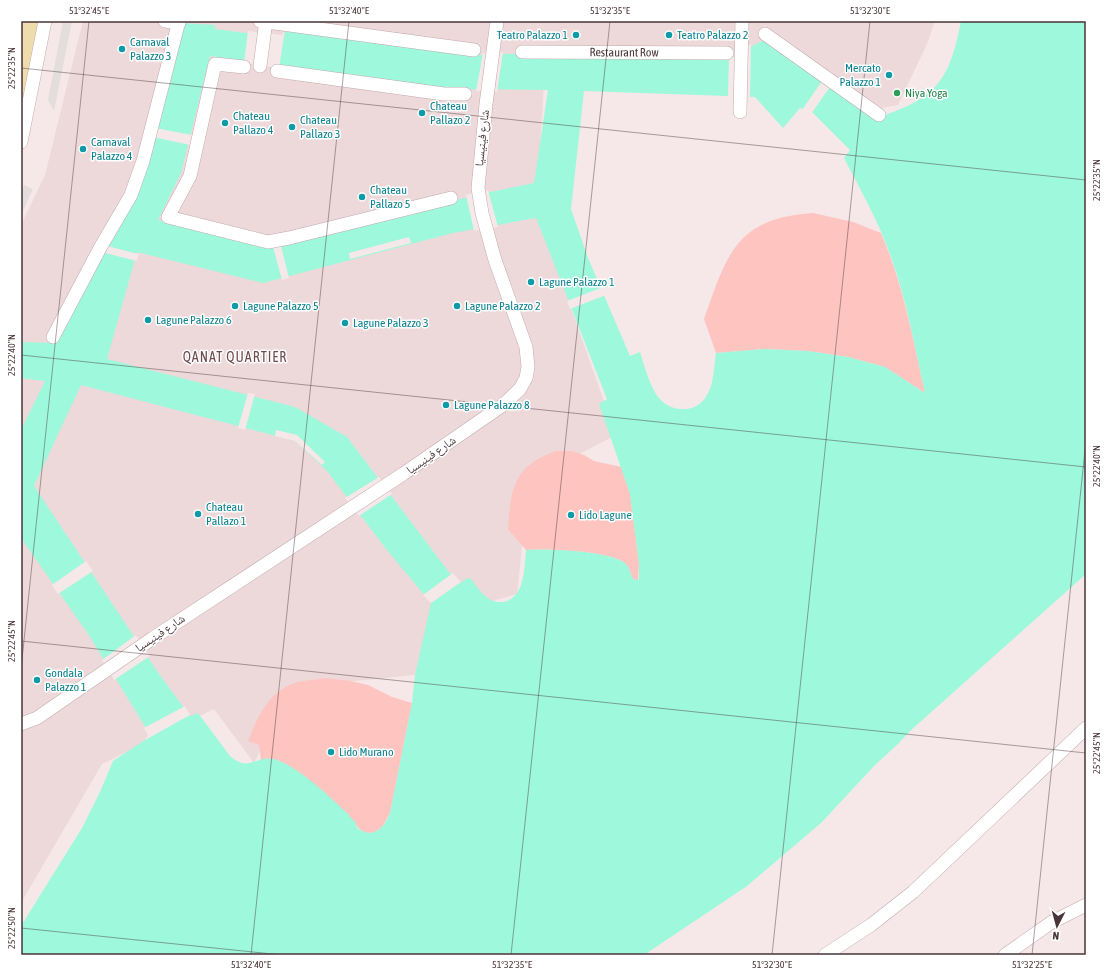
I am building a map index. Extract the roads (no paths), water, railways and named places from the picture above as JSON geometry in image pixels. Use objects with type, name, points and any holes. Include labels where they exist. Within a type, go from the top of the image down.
[{"type":"street","points":[[21,142],[45,21]]},
{"type":"street","points":[[53,337],[100,248],[131,195],[142,161],[179,22],[165,21]]},
{"type":"street","points":[[740,112],[742,21]]},
{"type":"street","name":"شارع فينيسيا","points":[[21,724],[37,718],[153,638],[403,474],[503,405],[520,389],[526,378],[528,359],[526,347],[495,260],[482,213],[477,180],[497,22]]},
{"type":"street","points":[[260,66],[265,23],[474,50]]},
{"type":"street","points":[[765,34],[879,115]]},
{"type":"street","name":"Restaurant Row","points":[[522,52],[727,54]]},
{"type":"street","points":[[244,67],[215,64],[190,176],[168,218],[268,242],[296,237],[451,198]]},
{"type":"street","points":[[278,71],[444,94],[465,94]]},
{"type":"street","points":[[826,955],[871,925],[913,892],[1081,737],[1086,728]]},
{"type":"street","points":[[1005,955],[1052,922],[1086,905]]},
{"type":"place","name":"Teatro Palazzo 1","points":[[576,35]]},
{"type":"place","name":"Teatro Palazzo 2","points":[[669,35]]},
{"type":"place","name":"Carnaval Palazzo 3","points":[[122,49]]},
{"type":"place","name":"Mercato Palazzo 1","points":[[889,75]]},
{"type":"place","name":"Niya Yoga","points":[[897,93]]},
{"type":"place","name":"Chateau Pallazo 2","points":[[422,113]]},
{"type":"place","name":"Chateau Pallazo 4","points":[[225,123]]},
{"type":"place","name":"Chateau Pallazo 3","points":[[292,127]]},
{"type":"place","name":"Carnaval Palazzo 4","points":[[83,149]]},
{"type":"place","name":"Chateau Pallazo 5","points":[[362,197]]},
{"type":"place","name":"Lagune Palazzo 1","points":[[531,282]]},
{"type":"place","name":"Lagune Palazzo 5","points":[[235,306]]},
{"type":"place","name":"Lagune Palazzo 2","points":[[457,306]]},
{"type":"place","name":"Lagune Palazzo 6","points":[[148,320]]},
{"type":"place","name":"Lagune Palazzo 3","points":[[345,323]]},
{"type":"place","name":"Lagune Palazzo 8","points":[[446,405]]},
{"type":"place","name":"Chateau Pallazo 1","points":[[198,514]]},
{"type":"place","name":"Lido Lagune","points":[[571,515]]},
{"type":"place","name":"Gondala Palazzo 1","points":[[37,680]]},
{"type":"place","name":"Lido Murano","points":[[331,752]]},
{"type":"district","name":"QANAT QUARTIER","points":[[235,357]]}]
